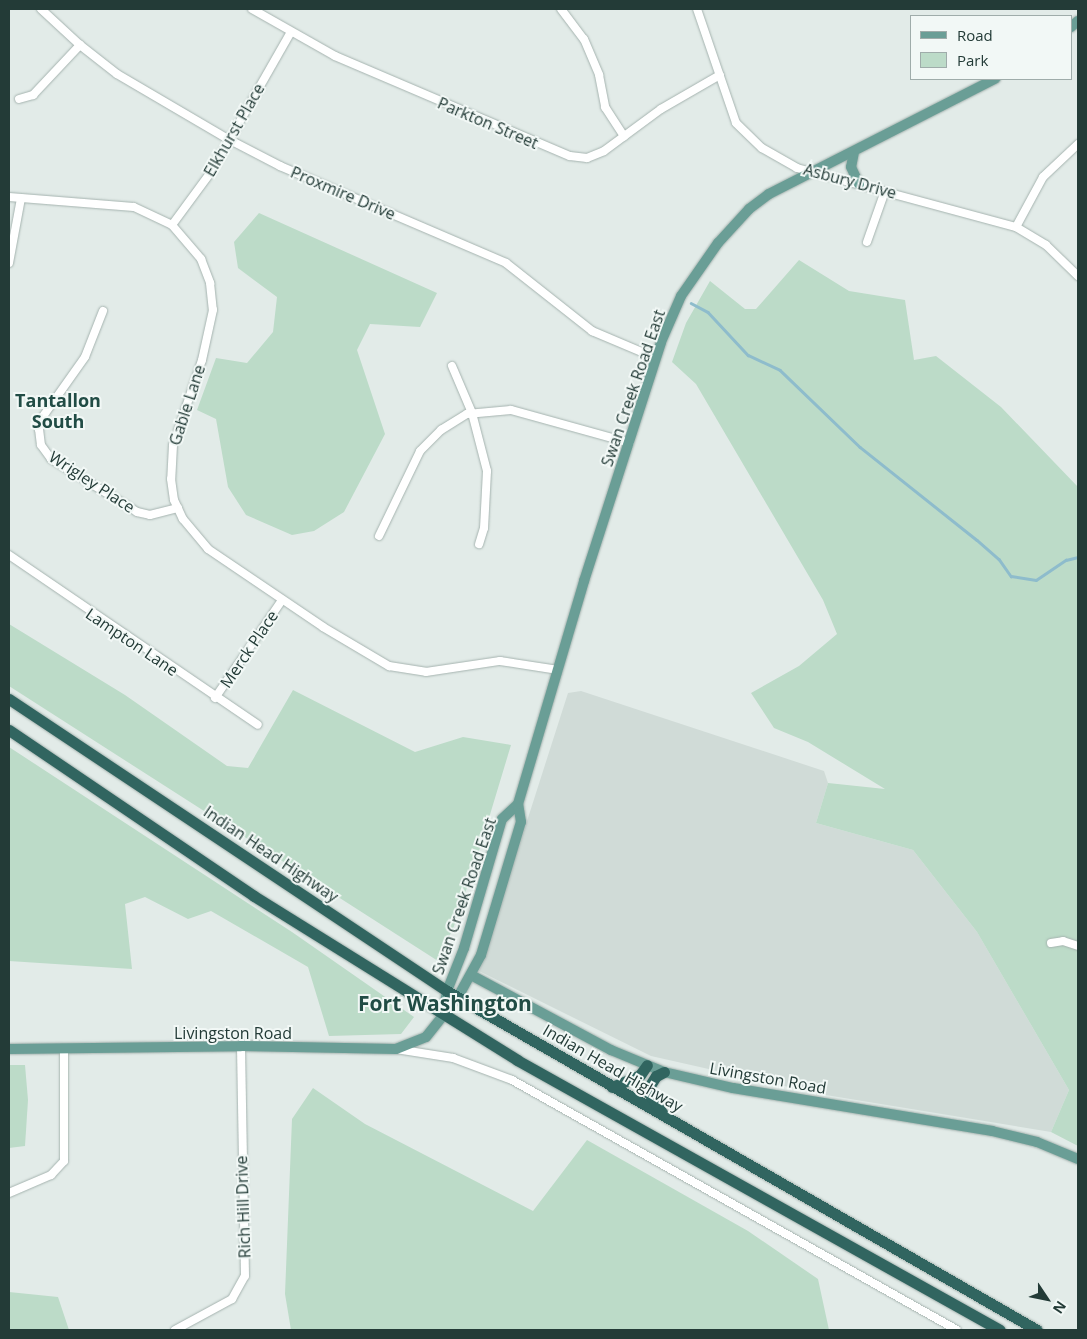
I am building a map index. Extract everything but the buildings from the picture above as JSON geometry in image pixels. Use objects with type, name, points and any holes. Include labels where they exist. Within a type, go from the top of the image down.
[{"type":"highway","name":"Indian Head Highway","points":[[9,699],[447,991],[1038,1330]]},
{"type":"highway","points":[[9,730],[254,896],[517,1060],[1000,1330]]},
{"type":"highway","points":[[612,1087],[640,1075],[647,1065]]},
{"type":"highway","points":[[664,1072],[656,1076],[649,1087],[649,1093],[664,1116]]},
{"type":"main road","name":"Swan Creek Road East","points":[[444,1014],[458,997],[481,955],[521,822],[518,804],[558,670],[656,358],[682,296],[718,243],[760,201],[814,171],[992,80]]},
{"type":"main road","points":[[854,152],[851,167],[859,184]]},
{"type":"main road","name":"Swan Creek Road East","points":[[444,1014],[447,991],[467,941],[502,820],[518,804]]},
{"type":"main road","name":"Livingston Road","points":[[471,975],[611,1050],[664,1072],[733,1088],[992,1131],[1078,1158]]},
{"type":"main road","name":"Livingston Road","points":[[9,1049],[241,1046],[396,1050],[426,1036],[444,1014]]},
{"type":"street","name":"Proxmire Drive","points":[[41,9],[80,46],[117,74],[228,139],[280,166],[506,263],[592,331],[656,358]]},
{"type":"street","name":"Parkton Street","points":[[252,9],[291,32],[379,77],[554,152],[587,158],[624,136],[661,109],[720,75]]},
{"type":"street","points":[[560,9],[584,39],[599,75],[605,107],[624,136]]},
{"type":"street","name":"Asbury Drive","points":[[697,9],[736,123],[749,137],[797,168],[814,171],[1016,227],[1046,245],[1078,276]]},
{"type":"street","name":"Elkhurst Place","points":[[172,225],[211,172],[228,139],[291,32]]},
{"type":"street","points":[[19,100],[33,95],[80,46]]},
{"type":"street","points":[[1016,227],[1043,178],[1078,144]]},
{"type":"street","points":[[867,242],[885,191]]},
{"type":"street","name":"Gable Lane","points":[[9,197],[134,207],[172,225],[201,259],[213,297],[208,342],[171,454],[172,490],[178,508],[192,534],[208,550],[368,655],[400,670],[436,672],[500,661],[558,670]]},
{"type":"street","points":[[9,264],[21,198]]},
{"type":"street","name":"Wrigley Place","points":[[103,311],[85,356],[44,415],[39,429],[41,445],[51,459],[137,512],[150,515],[178,508]]},
{"type":"street","points":[[452,366],[472,412],[486,462],[488,485],[484,528],[478,544]]},
{"type":"street","points":[[379,536],[420,451],[441,430],[472,412],[511,410],[630,443]]},
{"type":"street","name":"Lampton Lane","points":[[9,555],[258,725]]},
{"type":"street","name":"Merck Place","points":[[216,698],[282,600]]},
{"type":"street","points":[[1051,943],[1063,941],[1078,946]]},
{"type":"street","name":"Rich Hill Drive","points":[[175,1330],[232,1299],[245,1276],[241,1046]]},
{"type":"street","points":[[9,1193],[51,1176],[64,1161],[64,1049]]},
{"type":"street","points":[[396,1050],[453,1058],[512,1080],[957,1330]]},
{"type":"shaded area","points":[[581,691],[824,771],[828,783],[816,823],[913,850],[977,932],[1069,1090],[1051,1132],[820,1094],[651,1056],[479,971],[568,693]]},
{"type":"green space","points":[[259,213],[437,293],[420,327],[370,324],[357,350],[385,434],[344,512],[314,531],[292,535],[246,515],[228,487],[216,419],[197,410],[216,358],[247,363],[273,332],[277,297],[238,268],[234,242]]},
{"type":"green space","points":[[799,260],[849,291],[905,300],[914,360],[936,356],[1001,407],[1078,487],[1078,1146],[1051,1132],[1069,1090],[977,932],[913,850],[816,823],[828,783],[885,789],[808,742],[774,728],[751,693],[799,666],[837,634],[823,600],[696,384],[672,362],[686,323],[710,281],[745,309],[756,309]]},
{"type":"green space","points":[[9,624],[125,695],[227,766],[248,768],[293,690],[415,752],[463,737],[511,745],[476,861],[454,926],[438,961],[9,686]]},
{"type":"green space","points":[[9,747],[292,932],[414,1017],[401,1034],[329,1036],[308,967],[211,911],[188,919],[145,897],[125,904],[132,969],[9,961]]},
{"type":"green space","points":[[9,1065],[25,1065],[28,1100],[25,1146],[9,1148]]},
{"type":"green space","points":[[313,1088],[365,1124],[533,1211],[587,1140],[748,1231],[818,1279],[829,1330],[291,1330],[285,1294],[292,1119]]},
{"type":"green space","points":[[9,1292],[58,1297],[69,1330],[9,1330]]},
{"type":"waterway","points":[[691,303],[708,312],[748,355],[780,370],[860,447],[999,559],[1011,576],[1036,580],[1066,560],[1078,557]]},
{"type":"district","name":"Tantallon South","points":[[58,411]]},
{"type":"district","name":"Fort Washington","points":[[445,1003]]}]
